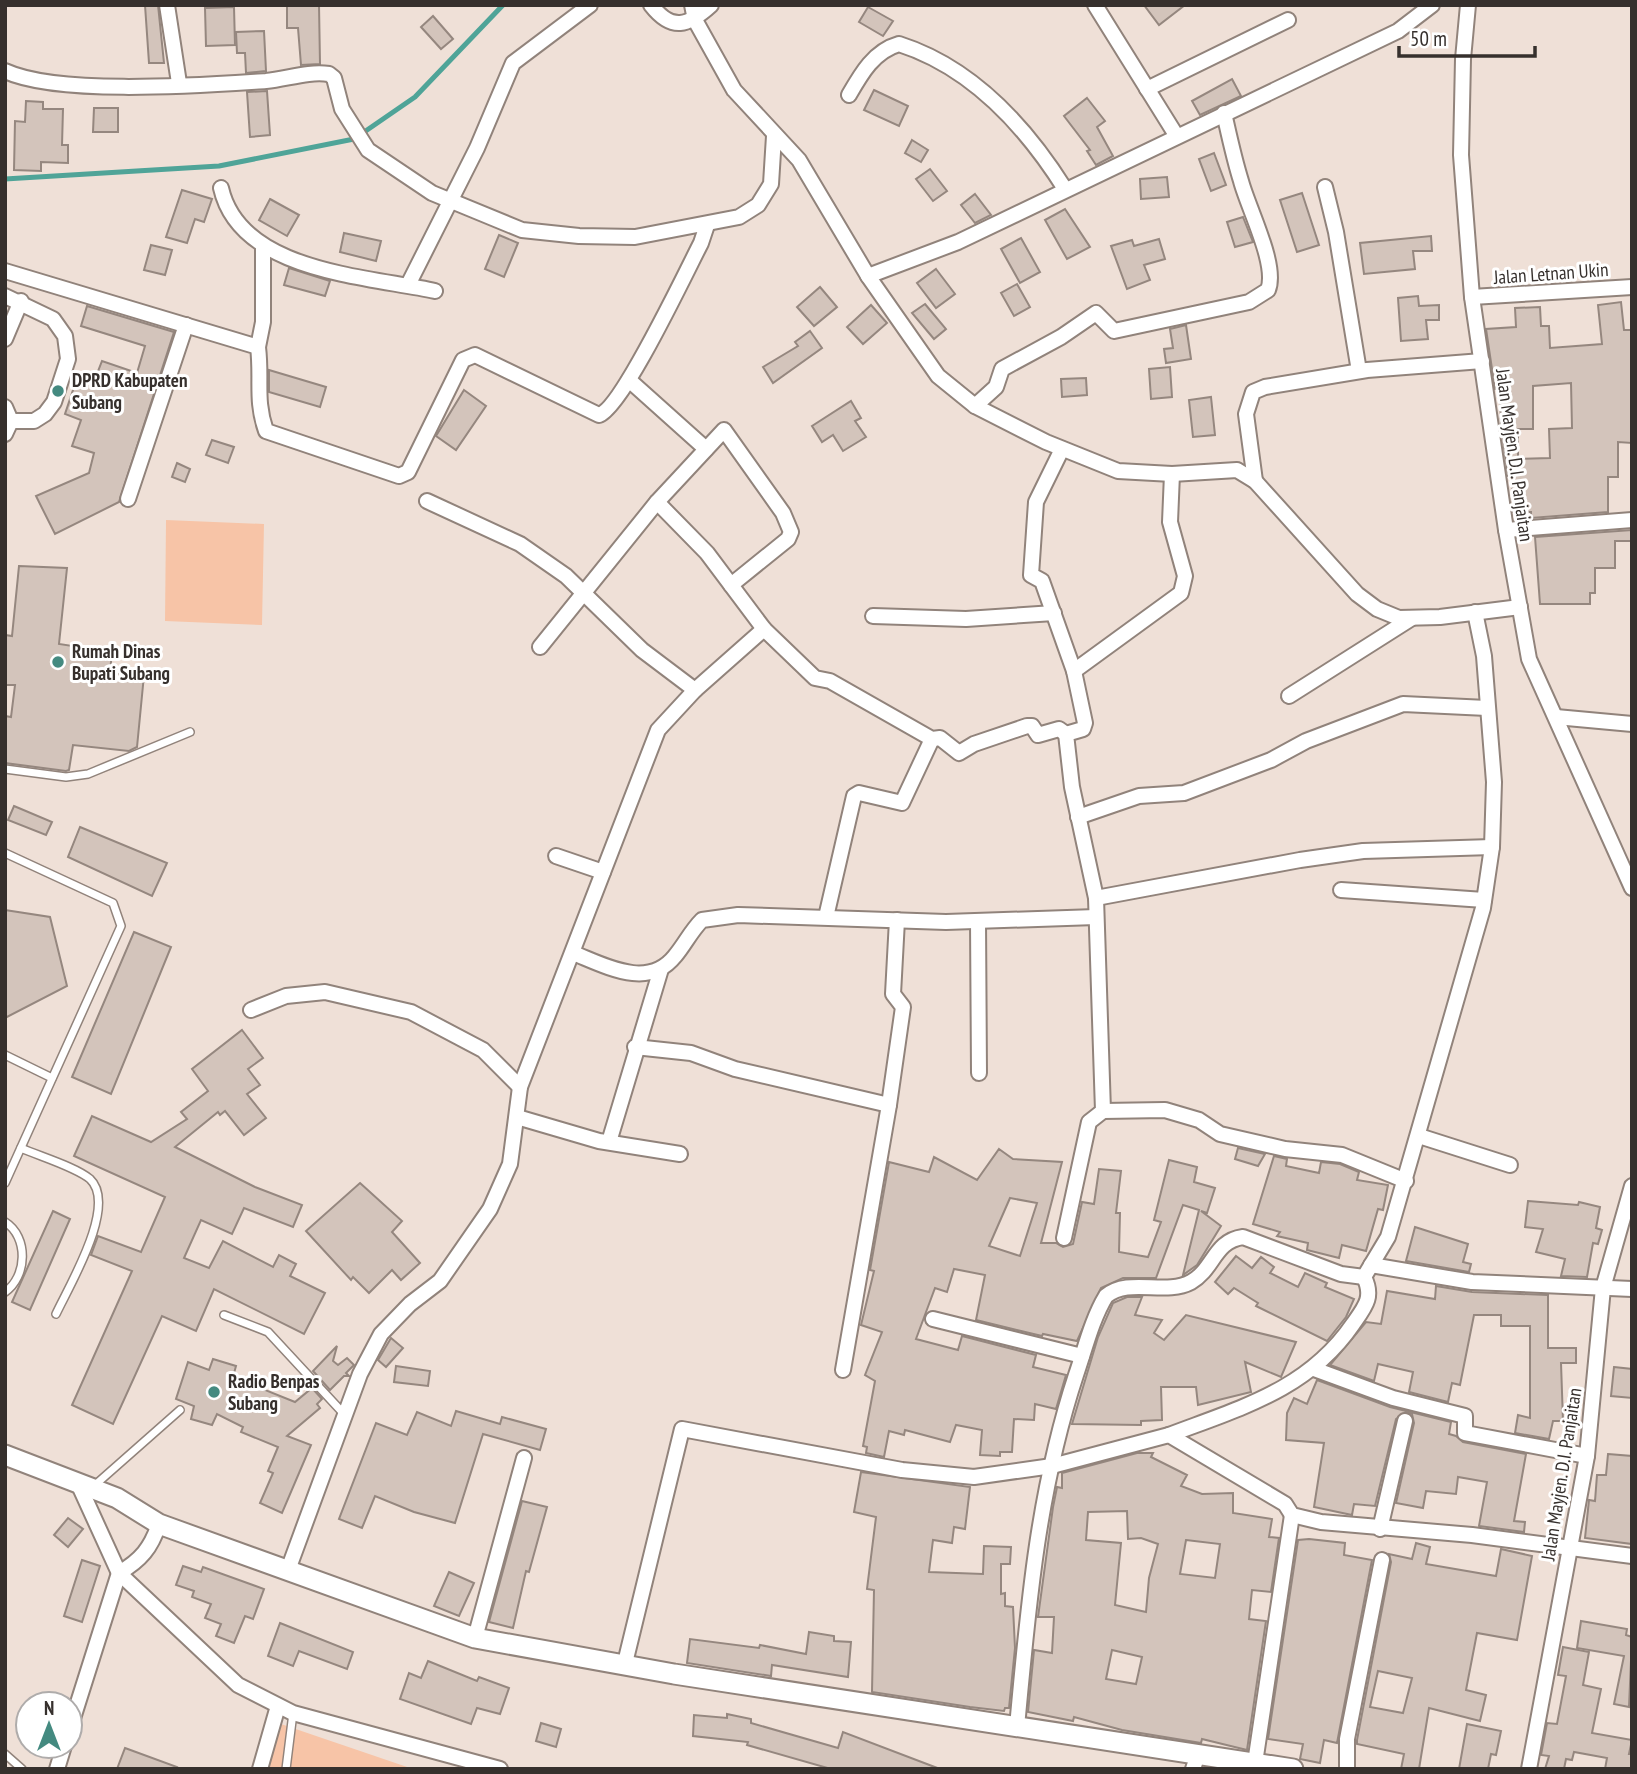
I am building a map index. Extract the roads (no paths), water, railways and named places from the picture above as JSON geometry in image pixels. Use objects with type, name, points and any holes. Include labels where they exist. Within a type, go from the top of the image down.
[{"type":"main road","points":[[5,1455],[117,1498],[159,1524],[475,1638],[625,1663],[674,1674],[1017,1727],[1195,1762],[1255,1763],[1293,1769]]},
{"type":"street","points":[[167,5],[179,83]]},
{"type":"street","points":[[408,285],[477,148],[513,63],[590,5]]},
{"type":"street","points":[[651,5],[668,23],[711,5]]},
{"type":"street","points":[[1095,5],[1176,135]]},
{"type":"street","points":[[868,276],[958,242],[1176,135],[1398,31],[1432,5]]},
{"type":"street","name":"Jalan Mayjen. D.I. Panjaitan","points":[[1468,5],[1463,59],[1461,155],[1476,362],[1529,659],[1632,888]]},
{"type":"street","points":[[694,12],[734,90],[799,160],[868,276],[939,376],[975,406],[1062,449],[1118,471],[1172,474],[1237,470],[1255,481],[1357,594],[1377,609],[1399,618],[1520,607]]},
{"type":"street","points":[[1147,89],[1288,20]]},
{"type":"street","points":[[849,95],[863,71],[879,54],[899,44],[911,48],[944,64],[984,91],[1045,158],[1065,189]]},
{"type":"street","points":[[5,71],[34,80],[104,86],[268,80],[329,74],[334,78],[342,109],[368,150],[432,193],[522,230],[579,236],[635,237],[707,226],[739,217],[758,205],[771,184],[778,138]]},
{"type":"street","points":[[975,406],[996,387],[1002,369],[1061,337],[1097,313],[1114,331],[1189,318],[1249,302],[1268,290],[1270,278],[1266,256],[1241,182],[1224,113]]},
{"type":"street","points":[[1325,187],[1336,232],[1359,371]]},
{"type":"street","points":[[221,188],[224,203],[244,233],[285,257],[345,274],[435,291]]},
{"type":"street","points":[[263,246],[257,408],[266,431],[399,476],[408,472],[463,360],[468,356],[475,355],[598,415],[608,411],[629,380],[701,243],[707,226]]},
{"type":"street","points":[[5,271],[258,347]]},
{"type":"street","name":"Jalan Letnan Ukin","points":[[1472,297],[1632,287]]},
{"type":"street","points":[[5,296],[21,301],[53,319],[65,336],[68,359],[54,402],[45,414],[34,421],[8,428],[5,407]]},
{"type":"street","points":[[5,339],[21,301]]},
{"type":"street","points":[[128,499],[186,326]]},
{"type":"street","points":[[1255,481],[1246,414],[1253,392],[1265,387],[1359,371],[1476,362]]},
{"type":"street","points":[[629,380],[706,449]]},
{"type":"street","points":[[540,647],[657,502],[722,431],[726,431],[790,526],[788,539],[732,585]]},
{"type":"street","points":[[1062,449],[1036,502],[1031,576],[1042,580],[1074,671],[1085,726],[1066,734]]},
{"type":"street","points":[[1074,671],[1181,593],[1185,576],[1170,522],[1172,474]]},
{"type":"street","points":[[427,501],[520,544],[566,576],[642,650],[695,690]]},
{"type":"street","points":[[657,502],[707,553],[764,629],[815,678],[830,681],[932,739],[940,738],[960,753],[974,744],[1029,725],[1038,735],[1059,729],[1066,734],[1078,817],[1096,898],[1102,1111]]},
{"type":"street","points":[[1506,530],[1632,520]]},
{"type":"street","points":[[625,1663],[682,1429],[902,1470],[974,1477],[1053,1463],[1169,1435],[1261,1400],[1314,1369],[1348,1331],[1368,1302],[1367,1271],[1388,1237],[1406,1181],[1484,900],[1492,847],[1494,782],[1484,656],[1475,612]]},
{"type":"street","points":[[873,616],[966,619],[1054,613]]},
{"type":"street","points":[[1289,696],[1413,618]]},
{"type":"street","points":[[288,1570],[360,1374],[381,1334],[410,1304],[440,1281],[490,1209],[510,1164],[520,1087],[658,730],[695,690],[764,629]]},
{"type":"street","points":[[1078,817],[1139,796],[1184,793],[1271,760],[1306,741],[1402,704],[1487,708]]},
{"type":"street","points":[[1556,717],[1632,724]]},
{"type":"street","points":[[825,917],[854,796],[859,793],[902,803],[932,739]]},
{"type":"street","points":[[1096,898],[1363,851],[1492,847]]},
{"type":"street","points":[[556,856],[603,872]]},
{"type":"street","points":[[1341,890],[1484,900]]},
{"type":"street","points":[[573,953],[623,972],[649,974],[661,969],[674,958],[702,920],[738,915],[978,921],[1097,918]]},
{"type":"street","points":[[842,1370],[889,1105],[903,1007],[893,994],[897,920]]},
{"type":"street","points":[[978,921],[979,1073]]},
{"type":"street","points":[[609,1142],[635,1047],[661,969]]},
{"type":"street","points":[[251,1010],[286,996],[325,992],[411,1012],[483,1050],[520,1087]]},
{"type":"street","points":[[635,1047],[691,1053],[735,1069],[889,1105]]},
{"type":"street","points":[[1064,1238],[1089,1122],[1102,1111],[1165,1110],[1199,1120],[1220,1134],[1285,1149],[1342,1155],[1406,1181]]},
{"type":"street","points":[[517,1117],[609,1142],[680,1154]]},
{"type":"street","points":[[1419,1136],[1510,1165]]},
{"type":"street","name":"Jalan Mayjen. D.I. Panjaitan","points":[[1529,1769],[1587,1456],[1603,1288],[1632,1186]]},
{"type":"street","points":[[1017,1727],[1030,1577],[1039,1522],[1060,1432],[1082,1356],[1104,1299],[1112,1291],[1166,1290],[1184,1285],[1203,1272],[1214,1254],[1233,1238],[1251,1238],[1341,1274],[1388,1268],[1472,1282],[1632,1289]]},
{"type":"street","points":[[933,1320],[1082,1356]]},
{"type":"street","points":[[1314,1369],[1393,1398],[1466,1416],[1465,1433],[1587,1456]]},
{"type":"street","points":[[1380,1529],[1405,1422]]},
{"type":"street","points":[[1169,1435],[1285,1504],[1292,1515],[1255,1763]]},
{"type":"street","points":[[475,1638],[524,1458]]},
{"type":"street","points":[[84,1484],[119,1573],[238,1685],[293,1713],[500,1769]]},
{"type":"street","points":[[1292,1515],[1321,1522],[1570,1546],[1632,1556]]},
{"type":"street","points":[[82,1690],[119,1573],[140,1561],[152,1544],[159,1524]]},
{"type":"street","points":[[1347,1769],[1348,1739],[1382,1560]]},
{"type":"street","points":[[260,1769],[278,1706]]},
{"type":"lane","points":[[5,769],[66,777],[88,774],[190,732]]},
{"type":"lane","points":[[5,853],[113,903],[121,926],[6,1179]]},
{"type":"lane","points":[[5,1055],[52,1078]]},
{"type":"lane","points":[[21,1147],[89,1178],[97,1194],[99,1210],[96,1227],[56,1314]]},
{"type":"lane","points":[[5,1222],[22,1245],[22,1268],[12,1288],[5,1293]]},
{"type":"lane","points":[[224,1315],[268,1332],[345,1414]]},
{"type":"lane","points":[[84,1484],[180,1410]]},
{"type":"lane","points":[[286,1769],[293,1713]]},
{"type":"lane","points":[[5,1754],[22,1769]]},
{"type":"waterway","points":[[5,179],[219,166],[354,139],[415,97],[503,5]]},
{"type":"place","name":"DPRD Kabupaten Subang","points":[[58,391]]},
{"type":"place","name":"Rumah Dinas Bupati Subang","points":[[58,662]]},
{"type":"place","name":"Radio Benpas Subang","points":[[214,1392]]}]
